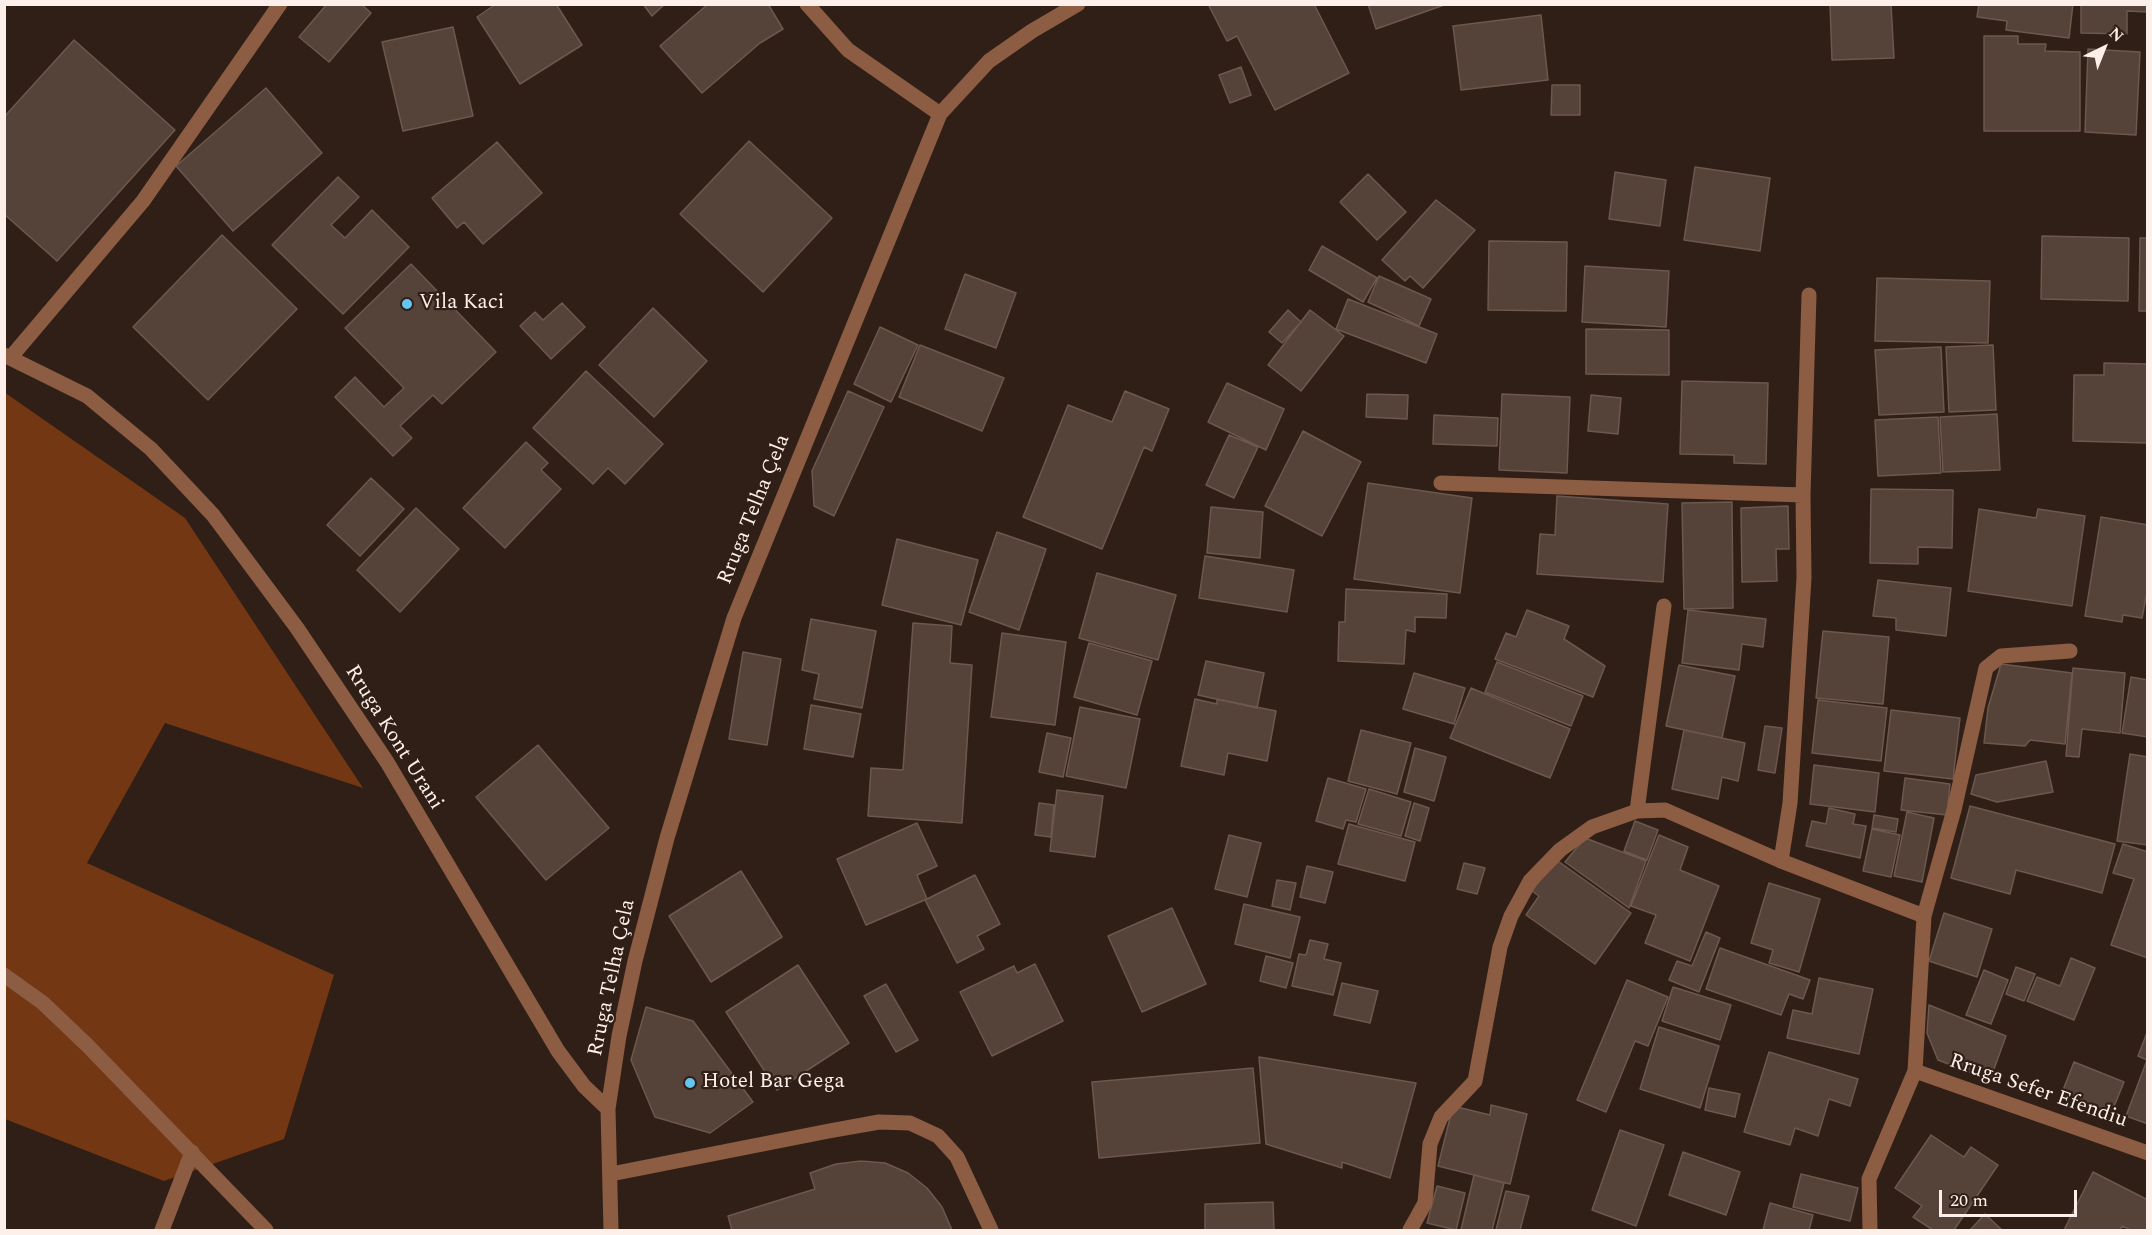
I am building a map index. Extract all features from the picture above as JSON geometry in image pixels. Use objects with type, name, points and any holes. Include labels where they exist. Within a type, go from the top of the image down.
[{"type":"street","points":[[8,356],[143,201],[280,4]]},
{"type":"street","points":[[807,4],[848,50],[940,114]]},
{"type":"street","name":"Rruga Telha Çela","points":[[608,1108],[619,1036],[641,939],[667,838],[734,618],[940,114],[989,61],[1032,31],[1078,4]]},
{"type":"street","points":[[1781,861],[1790,803],[1804,578],[1803,495],[1809,295]]},
{"type":"street","name":"Rruga Kont Urani","points":[[8,356],[87,396],[151,448],[213,515],[297,628],[387,762],[558,1051],[584,1086],[608,1108]]},
{"type":"street","points":[[1442,483],[1803,495]]},
{"type":"street","points":[[1637,811],[1664,606]]},
{"type":"street","points":[[1870,1230],[1869,1179],[1915,1071],[1924,916],[1954,810],[1986,668],[2001,656],[2070,651]]},
{"type":"street","points":[[1410,1230],[1425,1203],[1430,1144],[1440,1117],[1474,1081],[1500,947],[1511,916],[1530,880],[1560,849],[1592,827],[1637,811],[1665,810],[1781,861],[1924,916]]},
{"type":"street","points":[[4,975],[43,1003],[88,1046],[267,1230]]},
{"type":"street","name":"Rruga Sefer Efendiu","points":[[1915,1071],[2148,1153]]},
{"type":"street","points":[[608,1108],[613,1229]]},
{"type":"street","points":[[611,1174],[879,1122],[910,1123],[938,1136],[957,1157],[991,1230]]},
{"type":"street","points":[[162,1230],[192,1152]]},
{"type":"shaded area","points":[[4,392],[185,518],[363,788],[165,723],[87,863],[334,975],[284,1139],[164,1181],[5,1119]]},
{"type":"building","points":[[327,4],[361,4],[371,13],[329,62],[299,37]]},
{"type":"building","points":[[496,4],[556,4],[582,45],[520,84],[477,17]]},
{"type":"building","points":[[643,4],[665,4],[652,16]]},
{"type":"building","points":[[708,4],[768,4],[783,29],[760,43],[702,93],[660,46]]},
{"type":"building","points":[[1208,4],[1314,4],[1349,73],[1275,110],[1237,36],[1227,41]]},
{"type":"building","points":[[1368,4],[1447,4],[1376,29]]},
{"type":"building","points":[[1830,4],[1891,4],[1894,58],[1832,60]]},
{"type":"building","points":[[1979,4],[2073,4],[2069,38],[2006,30],[2007,21],[1977,17]]},
{"type":"building","points":[[2081,4],[2148,4],[2148,12],[2127,11],[2127,34],[2081,33]]},
{"type":"building","points":[[1541,15],[1548,80],[1461,90],[1453,26]]},
{"type":"building","points":[[453,27],[473,116],[403,131],[382,42]]},
{"type":"building","points":[[1984,36],[2018,36],[2018,44],[2046,44],[2045,51],[2080,52],[2080,131],[1984,131]]},
{"type":"building","points":[[74,40],[175,130],[57,261],[4,214],[4,117]]},
{"type":"building","points":[[2088,49],[2140,52],[2136,135],[2085,132]]},
{"type":"building","points":[[1241,67],[1251,95],[1230,103],[1219,75]]},
{"type":"building","points":[[1552,85],[1580,85],[1580,115],[1551,115]]},
{"type":"building","points":[[266,88],[322,153],[233,231],[176,166]]},
{"type":"building","points":[[749,141],[832,218],[763,292],[680,214]]},
{"type":"building","points":[[497,142],[542,193],[483,244],[464,222],[457,228],[432,198]]},
{"type":"building","points":[[1695,167],[1770,178],[1760,251],[1684,240]]},
{"type":"building","points":[[1615,172],[1666,180],[1660,226],[1609,219]]},
{"type":"building","points":[[1368,174],[1406,212],[1377,240],[1340,202]]},
{"type":"building","points":[[338,177],[359,197],[331,225],[345,238],[372,210],[409,247],[343,314],[272,245]]},
{"type":"building","points":[[1436,200],[1475,230],[1423,288],[1410,276],[1405,281],[1382,260]]},
{"type":"building","points":[[222,235],[297,309],[208,400],[133,327]]},
{"type":"building","points":[[2042,236],[2129,238],[2128,301],[2041,299]]},
{"type":"building","points":[[2140,238],[2148,238],[2148,311],[2139,311]]},
{"type":"building","points":[[1489,241],[1567,242],[1566,311],[1488,310]]},
{"type":"building","points":[[1322,246],[1377,278],[1363,302],[1309,270]]},
{"type":"building","points":[[411,264],[496,352],[442,404],[433,395],[400,426],[412,438],[393,456],[335,397],[355,377],[384,407],[404,388],[345,328]]},
{"type":"building","points":[[1585,266],[1669,271],[1666,327],[1582,322]]},
{"type":"building","points":[[965,274],[1016,293],[996,348],[945,329]]},
{"type":"building","points":[[1379,276],[1431,299],[1419,326],[1368,302]]},
{"type":"building","points":[[1877,278],[1990,281],[1988,343],[1875,341]]},
{"type":"building","points":[[1348,299],[1437,334],[1426,363],[1336,329]]},
{"type":"building","points":[[562,303],[585,327],[551,359],[520,326],[535,312],[543,320]]},
{"type":"building","points":[[653,308],[707,361],[654,417],[599,365]]},
{"type":"building","points":[[1288,310],[1301,322],[1282,343],[1269,332]]},
{"type":"building","points":[[1310,310],[1344,336],[1301,391],[1268,365]]},
{"type":"building","points":[[880,327],[918,345],[891,402],[854,384]]},
{"type":"building","points":[[1586,329],[1669,330],[1669,375],[1586,374]]},
{"type":"building","points":[[920,345],[1004,378],[982,431],[899,397]]},
{"type":"building","points":[[1993,345],[1996,410],[1949,412],[1946,347]]},
{"type":"building","points":[[1941,347],[1944,412],[1879,415],[1875,350]]},
{"type":"building","points":[[2104,363],[2148,364],[2148,443],[2073,441],[2074,375],[2104,375]]},
{"type":"building","points":[[586,371],[663,444],[625,484],[608,468],[593,484],[533,428]]},
{"type":"building","points":[[1682,381],[1768,383],[1766,464],[1734,463],[1734,455],[1680,454]]},
{"type":"building","points":[[1227,383],[1284,409],[1266,450],[1208,422]]},
{"type":"building","points":[[848,391],[884,407],[834,516],[814,506],[812,471]]},
{"type":"building","points":[[1125,391],[1169,409],[1152,451],[1144,447],[1102,549],[1023,517],[1068,405],[1112,422]]},
{"type":"building","points":[[1367,394],[1408,395],[1407,419],[1366,417]]},
{"type":"building","points":[[1502,394],[1570,397],[1567,473],[1499,470]]},
{"type":"building","points":[[1591,395],[1621,398],[1618,434],[1588,431]]},
{"type":"building","points":[[1997,414],[2000,470],[1943,472],[1940,417]]},
{"type":"building","points":[[1434,415],[1498,418],[1497,446],[1433,444]]},
{"type":"building","points":[[1938,417],[1941,473],[1878,476],[1875,420]]},
{"type":"building","points":[[1303,431],[1361,462],[1322,536],[1265,506]]},
{"type":"building","points":[[1229,435],[1258,447],[1234,498],[1206,485]]},
{"type":"building","points":[[526,442],[548,463],[541,470],[561,489],[505,548],[463,508]]},
{"type":"building","points":[[371,478],[404,509],[360,556],[327,525]]},
{"type":"building","points":[[1368,483],[1472,498],[1460,593],[1354,579]]},
{"type":"building","points":[[1871,489],[1953,490],[1952,548],[1918,547],[1918,564],[1870,563]]},
{"type":"building","points":[[1557,496],[1668,504],[1663,582],[1537,574],[1540,534],[1555,535]]},
{"type":"building","points":[[1732,502],[1733,608],[1684,609],[1682,503]]},
{"type":"building","points":[[1788,506],[1789,549],[1776,549],[1777,581],[1742,582],[1741,508]]},
{"type":"building","points":[[1211,507],[1263,512],[1260,558],[1207,553]]},
{"type":"building","points":[[416,508],[459,549],[400,612],[357,570]]},
{"type":"building","points":[[1979,509],[2036,518],[2038,509],[2085,516],[2072,606],[1968,591]]},
{"type":"building","points":[[2101,517],[2148,525],[2148,587],[2142,618],[2123,615],[2122,622],[2085,616]]},
{"type":"building","points":[[997,532],[1046,549],[1019,630],[969,612]]},
{"type":"building","points":[[897,539],[978,560],[961,625],[882,605]]},
{"type":"building","points":[[1205,556],[1294,570],[1287,612],[1199,598]]},
{"type":"building","points":[[1097,573],[1176,595],[1158,660],[1079,638]]},
{"type":"building","points":[[1878,580],[1951,588],[1946,636],[1896,630],[1896,618],[1873,616]]},
{"type":"building","points":[[1346,589],[1447,594],[1446,618],[1415,617],[1415,632],[1406,630],[1404,664],[1338,661],[1339,622],[1345,622]]},
{"type":"building","points":[[1527,610],[1569,626],[1564,639],[1605,666],[1593,697],[1495,659],[1506,633],[1516,637]]},
{"type":"building","points":[[1688,610],[1766,619],[1763,647],[1742,644],[1739,670],[1682,663]]},
{"type":"building","points":[[811,619],[876,631],[862,708],[814,699],[819,674],[802,670]]},
{"type":"building","points":[[913,623],[952,626],[950,663],[972,665],[962,823],[868,816],[871,768],[903,770]]},
{"type":"building","points":[[1823,631],[1889,637],[1883,704],[1816,698]]},
{"type":"building","points":[[1002,633],[1066,642],[1055,725],[991,717]]},
{"type":"building","points":[[1089,643],[1152,661],[1137,715],[1074,697]]},
{"type":"building","points":[[743,652],[781,659],[767,745],[729,739]]},
{"type":"building","points":[[1206,661],[1264,673],[1257,708],[1198,695]]},
{"type":"building","points":[[1497,662],[1583,696],[1571,726],[1485,692]]},
{"type":"building","points":[[2001,664],[2072,673],[2065,744],[2030,740],[2025,746],[1984,743],[1988,708]]},
{"type":"building","points":[[1679,665],[1735,676],[1722,738],[1666,726]]},
{"type":"building","points":[[2073,668],[2125,673],[2120,733],[2082,729],[2079,757],[2066,756]]},
{"type":"building","points":[[1414,673],[1465,688],[1454,724],[1403,709]]},
{"type":"building","points":[[2131,677],[2148,680],[2148,737],[2122,733]]},
{"type":"building","points":[[1471,688],[1570,729],[1550,778],[1450,738]]},
{"type":"building","points":[[1195,699],[1217,704],[1217,699],[1276,711],[1267,761],[1228,753],[1224,775],[1181,766]]},
{"type":"building","points":[[1818,700],[1887,708],[1881,761],[1812,753]]},
{"type":"building","points":[[811,705],[861,714],[853,757],[804,749]]},
{"type":"building","points":[[1080,707],[1140,719],[1126,788],[1066,776]]},
{"type":"building","points":[[1891,710],[1960,718],[1953,779],[1884,771]]},
{"type":"building","points":[[1765,726],[1782,728],[1775,773],[1758,770]]},
{"type":"building","points":[[1361,730],[1411,743],[1397,794],[1348,781]]},
{"type":"building","points":[[1684,730],[1745,743],[1738,781],[1722,777],[1718,799],[1672,789]]},
{"type":"building","points":[[1047,733],[1071,738],[1063,777],[1039,772]]},
{"type":"building","points":[[538,745],[609,828],[546,880],[476,797]]},
{"type":"building","points":[[1415,748],[1446,757],[1434,801],[1404,792]]},
{"type":"building","points":[[2130,754],[2148,757],[2148,845],[2117,841]]},
{"type":"building","points":[[2046,761],[2053,792],[1997,802],[1971,794],[1976,775]]},
{"type":"building","points":[[1814,765],[1879,773],[1875,812],[1810,804]]},
{"type":"building","points":[[1328,778],[1366,789],[1356,822],[1346,820],[1343,829],[1316,821]]},
{"type":"building","points":[[1905,778],[1950,784],[1947,815],[1901,810]]},
{"type":"building","points":[[1369,789],[1411,802],[1401,836],[1358,824]]},
{"type":"building","points":[[1057,790],[1103,796],[1095,857],[1050,851]]},
{"type":"building","points":[[1039,803],[1054,805],[1051,837],[1035,835]]},
{"type":"building","points":[[1414,803],[1429,808],[1420,841],[1405,836]]},
{"type":"building","points":[[1970,806],[2115,844],[2102,893],[2016,870],[2010,894],[1951,878]]},
{"type":"building","points":[[1829,808],[1855,814],[1853,824],[1866,826],[1860,858],[1806,846],[1812,821],[1826,824]]},
{"type":"building","points":[[1907,812],[1934,818],[1922,882],[1894,876]]},
{"type":"building","points":[[1874,815],[1898,819],[1896,832],[1872,828]]},
{"type":"building","points":[[1635,821],[1658,830],[1647,860],[1624,851]]},
{"type":"building","points":[[917,823],[937,866],[917,875],[927,899],[866,925],[837,859]]},
{"type":"building","points":[[1349,824],[1415,842],[1405,881],[1338,864]]},
{"type":"building","points":[[1872,829],[1900,835],[1891,877],[1863,871]]},
{"type":"building","points":[[1229,835],[1261,843],[1247,897],[1215,889]]},
{"type":"building","points":[[1659,835],[1688,847],[1680,870],[1719,886],[1690,961],[1645,943],[1656,915],[1631,906]]},
{"type":"building","points":[[1585,838],[1646,861],[1629,908],[1565,862]]},
{"type":"building","points":[[2123,844],[2148,852],[2148,958],[2111,945],[2134,879],[2113,873]]},
{"type":"building","points":[[1555,859],[1631,913],[1595,964],[1526,915],[1539,896],[1532,891]]},
{"type":"building","points":[[1464,863],[1485,868],[1477,894],[1457,889]]},
{"type":"building","points":[[1307,866],[1333,872],[1325,903],[1300,897]]},
{"type":"building","points":[[741,871],[782,937],[711,982],[669,916]]},
{"type":"building","points":[[975,875],[1000,924],[977,936],[984,949],[957,963],[925,900]]},
{"type":"building","points":[[1277,880],[1296,883],[1290,910],[1272,906]]},
{"type":"building","points":[[1769,883],[1820,899],[1799,972],[1769,963],[1773,950],[1751,943]]},
{"type":"building","points":[[1244,904],[1300,917],[1290,958],[1235,944]]},
{"type":"building","points":[[1172,908],[1206,984],[1142,1012],[1108,936]]},
{"type":"building","points":[[1944,913],[1992,929],[1977,977],[1929,961]]},
{"type":"building","points":[[1706,932],[1720,938],[1699,992],[1669,980],[1677,961],[1692,966]]},
{"type":"building","points":[[1310,940],[1328,944],[1324,959],[1341,963],[1333,995],[1292,986],[1299,954],[1306,955]]},
{"type":"building","points":[[1720,948],[1810,980],[1803,999],[1789,994],[1781,1015],[1706,989]]},
{"type":"building","points":[[1266,956],[1293,963],[1286,988],[1260,981]]},
{"type":"building","points":[[2071,958],[2095,968],[2074,1020],[2027,1001],[2037,977],[2060,986]]},
{"type":"building","points":[[1035,964],[1063,1021],[992,1056],[960,992],[1014,966],[1017,973]]},
{"type":"building","points":[[798,965],[849,1043],[777,1090],[726,1012]]},
{"type":"building","points":[[2016,967],[2035,974],[2024,1001],[2006,994]]},
{"type":"building","points":[[1984,970],[2008,980],[1991,1024],[1966,1015]]},
{"type":"building","points":[[1819,978],[1873,989],[1859,1054],[1787,1038],[1793,1010],[1812,1014]]},
{"type":"building","points":[[1627,980],[1668,997],[1648,1046],[1635,1041],[1606,1112],[1577,1100]]},
{"type":"building","points":[[1342,983],[1378,991],[1370,1023],[1334,1015]]},
{"type":"building","points":[[886,984],[918,1040],[896,1052],[864,996]]},
{"type":"building","points":[[1673,987],[1731,1005],[1720,1040],[1662,1021]]},
{"type":"building","points":[[1929,1005],[2006,1036],[1990,1080],[1938,1060],[1927,1033]]},
{"type":"building","name":"Hotel Bar Gega","points":[[646,1007],[693,1021],[753,1102],[710,1133],[655,1117],[631,1060]]},
{"type":"building","points":[[1659,1027],[1719,1046],[1700,1108],[1640,1089]]},
{"type":"building","points":[[2148,1030],[2148,1124],[2126,1116],[2147,1060],[2138,1056]]},
{"type":"building","points":[[1769,1052],[1858,1079],[1850,1106],[1829,1099],[1818,1136],[1795,1128],[1790,1145],[1744,1132]]},
{"type":"building","points":[[1259,1057],[1416,1083],[1390,1178],[1342,1162],[1342,1168],[1266,1144]]},
{"type":"building","points":[[2074,1062],[2124,1082],[2111,1114],[2061,1095]]},
{"type":"building","points":[[1253,1068],[1260,1143],[1099,1158],[1092,1082]]},
{"type":"building","points":[[1709,1088],[1740,1094],[1735,1117],[1705,1110]]},
{"type":"building","points":[[1491,1105],[1527,1114],[1510,1184],[1438,1166],[1453,1106],[1490,1115]]},
{"type":"building","points":[[1620,1130],[1664,1145],[1636,1226],[1592,1210]]},
{"type":"building","points":[[1931,1135],[1964,1157],[1971,1147],[1998,1165],[1954,1230],[1933,1230],[1913,1217],[1922,1206],[1895,1188]]},
{"type":"building","points":[[1683,1152],[1740,1172],[1726,1215],[1669,1195]]},
{"type":"building","points":[[861,1161],[885,1163],[908,1173],[927,1188],[942,1207],[952,1230],[732,1230],[728,1216],[815,1189],[810,1173],[836,1164]]},
{"type":"building","points":[[2093,1172],[2148,1200],[2148,1230],[2131,1230],[2122,1226],[2120,1230],[2064,1230]]},
{"type":"building","points":[[1801,1174],[1858,1188],[1850,1221],[1793,1207]]},
{"type":"building","points":[[1474,1175],[1504,1183],[1492,1230],[1461,1230]]},
{"type":"building","points":[[1437,1186],[1465,1193],[1456,1230],[1427,1223]]},
{"type":"building","points":[[1506,1191],[1529,1196],[1520,1230],[1496,1230]]},
{"type":"building","points":[[1273,1202],[1274,1230],[1205,1230],[1205,1204]]},
{"type":"building","points":[[1770,1203],[1813,1215],[1809,1230],[1763,1230]]},
{"type":"building","points":[[1985,1214],[2002,1230],[1970,1230]]},
{"type":"place","name":"Vila Kaci","points":[[407,304]]},
{"type":"place","name":"Hotel Bar Gega","points":[[690,1083]]}]
